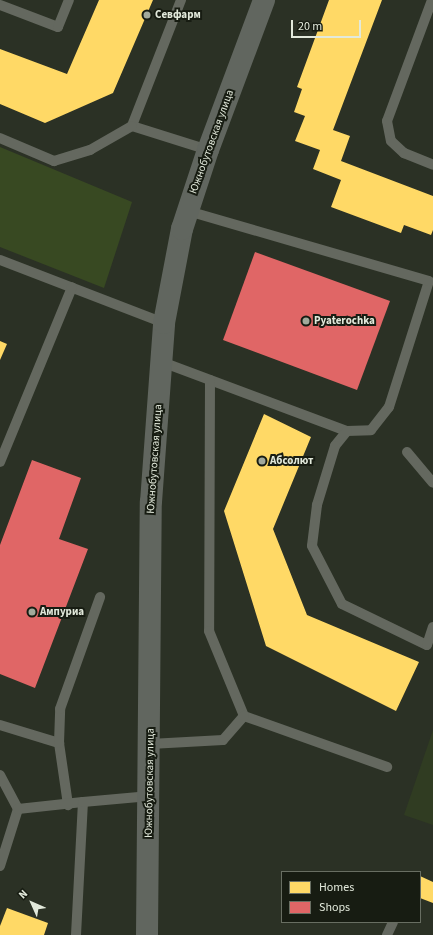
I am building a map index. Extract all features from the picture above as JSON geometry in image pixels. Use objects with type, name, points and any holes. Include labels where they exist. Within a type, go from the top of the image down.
[{"type":"street","name":"Южнобутовская улица","points":[[147,935],[150,796],[151,502],[164,323],[182,229],[208,150],[264,0]]},
{"type":"lane","points":[[0,5],[58,27],[69,0]]},
{"type":"lane","points":[[0,138],[54,161],[90,150],[132,126],[181,0]]},
{"type":"lane","points":[[432,0],[386,121],[391,141],[404,153],[433,165]]},
{"type":"lane","points":[[132,126],[208,150]]},
{"type":"lane","points":[[162,362],[347,431],[371,430],[390,407],[430,281],[188,211]]},
{"type":"lane","points":[[0,260],[164,323]]},
{"type":"lane","points":[[0,462],[72,287]]},
{"type":"lane","points":[[210,380],[209,631],[244,716],[387,767]]},
{"type":"lane","points":[[347,431],[335,446],[328,468],[317,505],[312,546],[342,604],[427,645],[433,627]]},
{"type":"lane","points":[[407,452],[433,483]]},
{"type":"lane","points":[[68,805],[59,743],[60,709],[100,597]]},
{"type":"lane","points":[[150,744],[223,740],[244,716]]},
{"type":"lane","points":[[0,725],[59,743]]},
{"type":"lane","points":[[0,775],[18,808],[0,866]]},
{"type":"lane","points":[[18,808],[68,805],[84,802],[150,796]]},
{"type":"lane","points":[[76,935],[84,802]]},
{"type":"lane","points":[[387,935],[393,923]]},
{"type":"shaded area","points":[[0,147],[132,202],[104,288],[0,247]]},
{"type":"shaded area","points":[[433,730],[433,825],[404,815]]},
{"type":"building: Homes","points":[[99,0],[153,0],[113,93],[45,123],[0,104],[0,49],[67,74]]},
{"type":"building: Homes","points":[[329,0],[382,0],[333,130],[350,136],[341,161],[433,196],[433,230],[431,235],[404,225],[401,233],[331,207],[341,180],[313,169],[320,150],[295,141],[305,116],[294,112],[302,89],[297,87]]},
{"type":"building: Homes","points":[[0,341],[7,344],[0,360]]},
{"type":"building: Homes","points":[[264,414],[311,437],[273,529],[307,615],[419,662],[396,711],[266,646],[224,511]]},
{"type":"building: Homes","points":[[421,876],[433,882],[433,903],[421,898]]},
{"type":"building: Homes","points":[[7,908],[48,923],[44,935],[0,935],[0,926]]},
{"type":"building: Shops","name":"Pyaterochka","points":[[255,252],[390,301],[357,390],[223,340]]},
{"type":"building: Shops","name":"Ампуриа","points":[[32,460],[81,478],[59,539],[88,549],[35,688],[0,674],[0,545]]},
{"type":"place","name":"Севфарм","points":[[147,15]]},
{"type":"place","name":"Pyaterochka","points":[[306,321]]},
{"type":"place","name":"Абсолют","points":[[262,461]]},
{"type":"place","name":"Ампуриа","points":[[32,612]]}]
